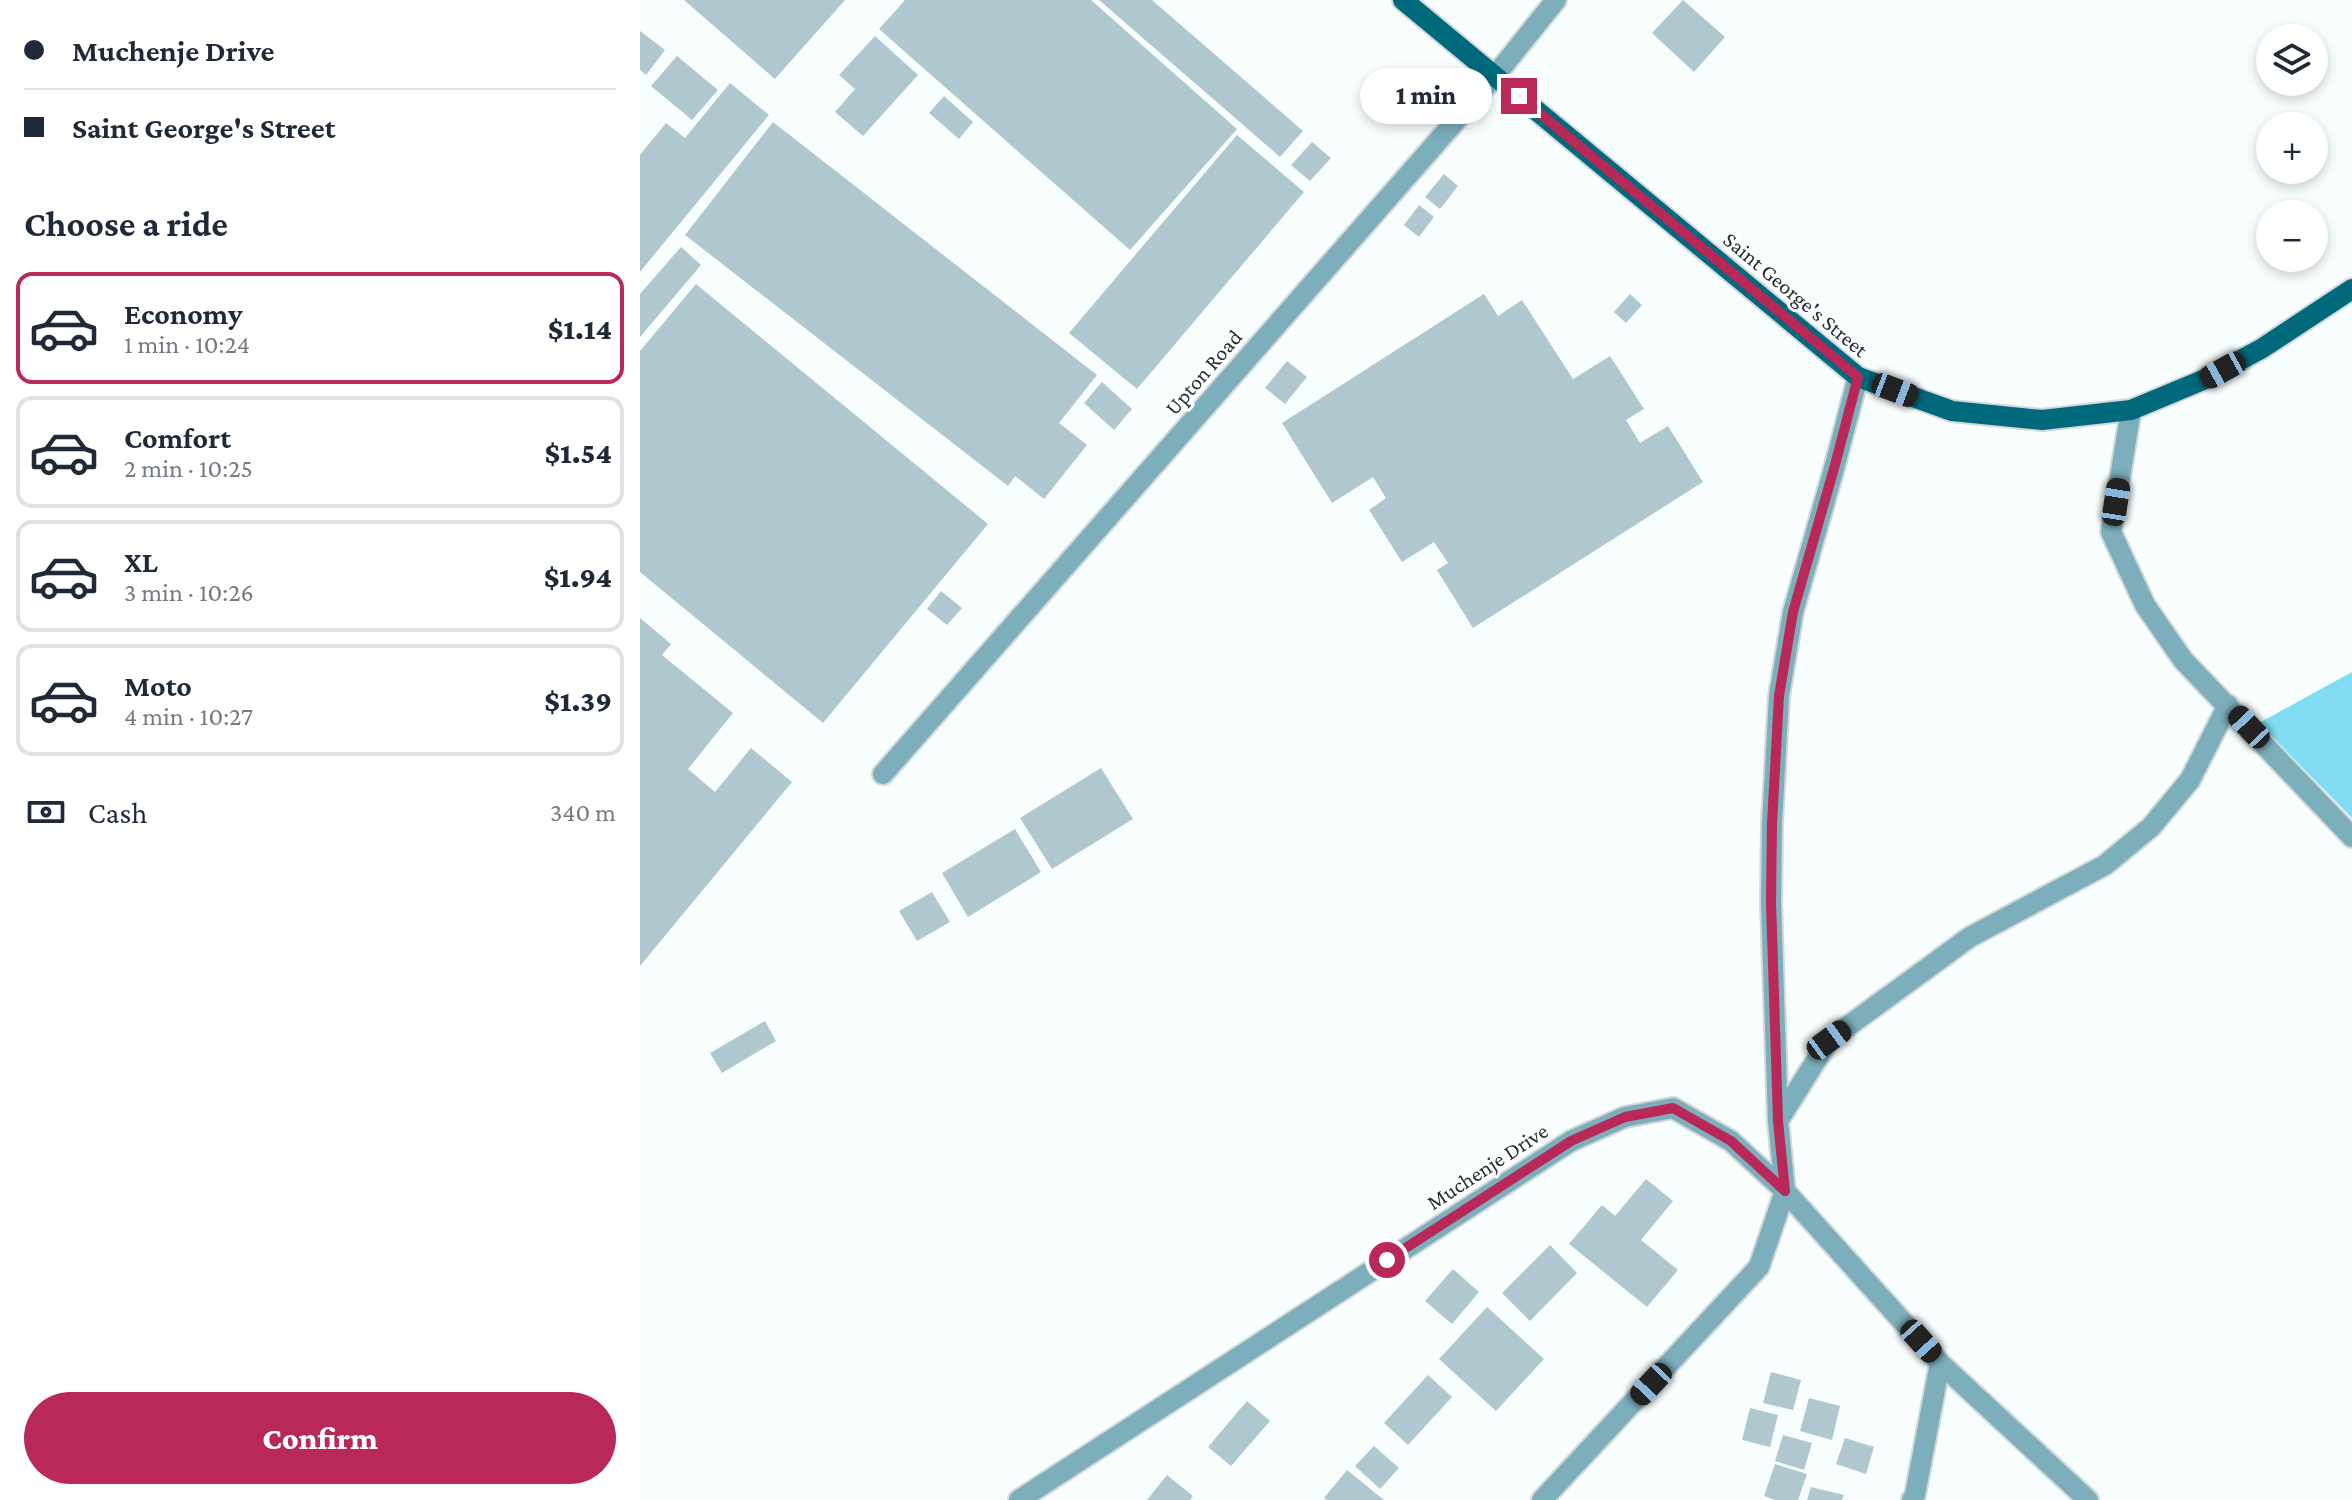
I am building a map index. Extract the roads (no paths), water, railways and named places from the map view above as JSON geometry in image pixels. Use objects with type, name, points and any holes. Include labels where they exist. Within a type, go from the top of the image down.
[{"type":"main road","name":"Saint George's Street","points":[[1403,0],[1858,377],[1952,411],[2042,420],[2131,410],[2215,374],[2261,349],[2352,289]]},
{"type":"street","name":"Upton Road","points":[[883,774],[1495,76],[1556,0]]},
{"type":"street","points":[[1542,1500],[1759,1267],[1785,1191],[1778,1121],[1771,902],[1779,696],[1793,612],[1858,377]]},
{"type":"street","points":[[2131,410],[2111,532],[2145,605],[2183,660],[2352,837]]},
{"type":"street","points":[[1778,1121],[1829,1040],[1970,937],[2105,865],[2151,827],[2190,780],[2228,705]]},
{"type":"street","name":"Muchenje Drive","points":[[1019,1500],[1571,1141],[1625,1117],[1673,1108],[1731,1141],[1785,1191],[1940,1363],[2088,1500]]},
{"type":"street","points":[[1912,1500],[1940,1363]]}]
